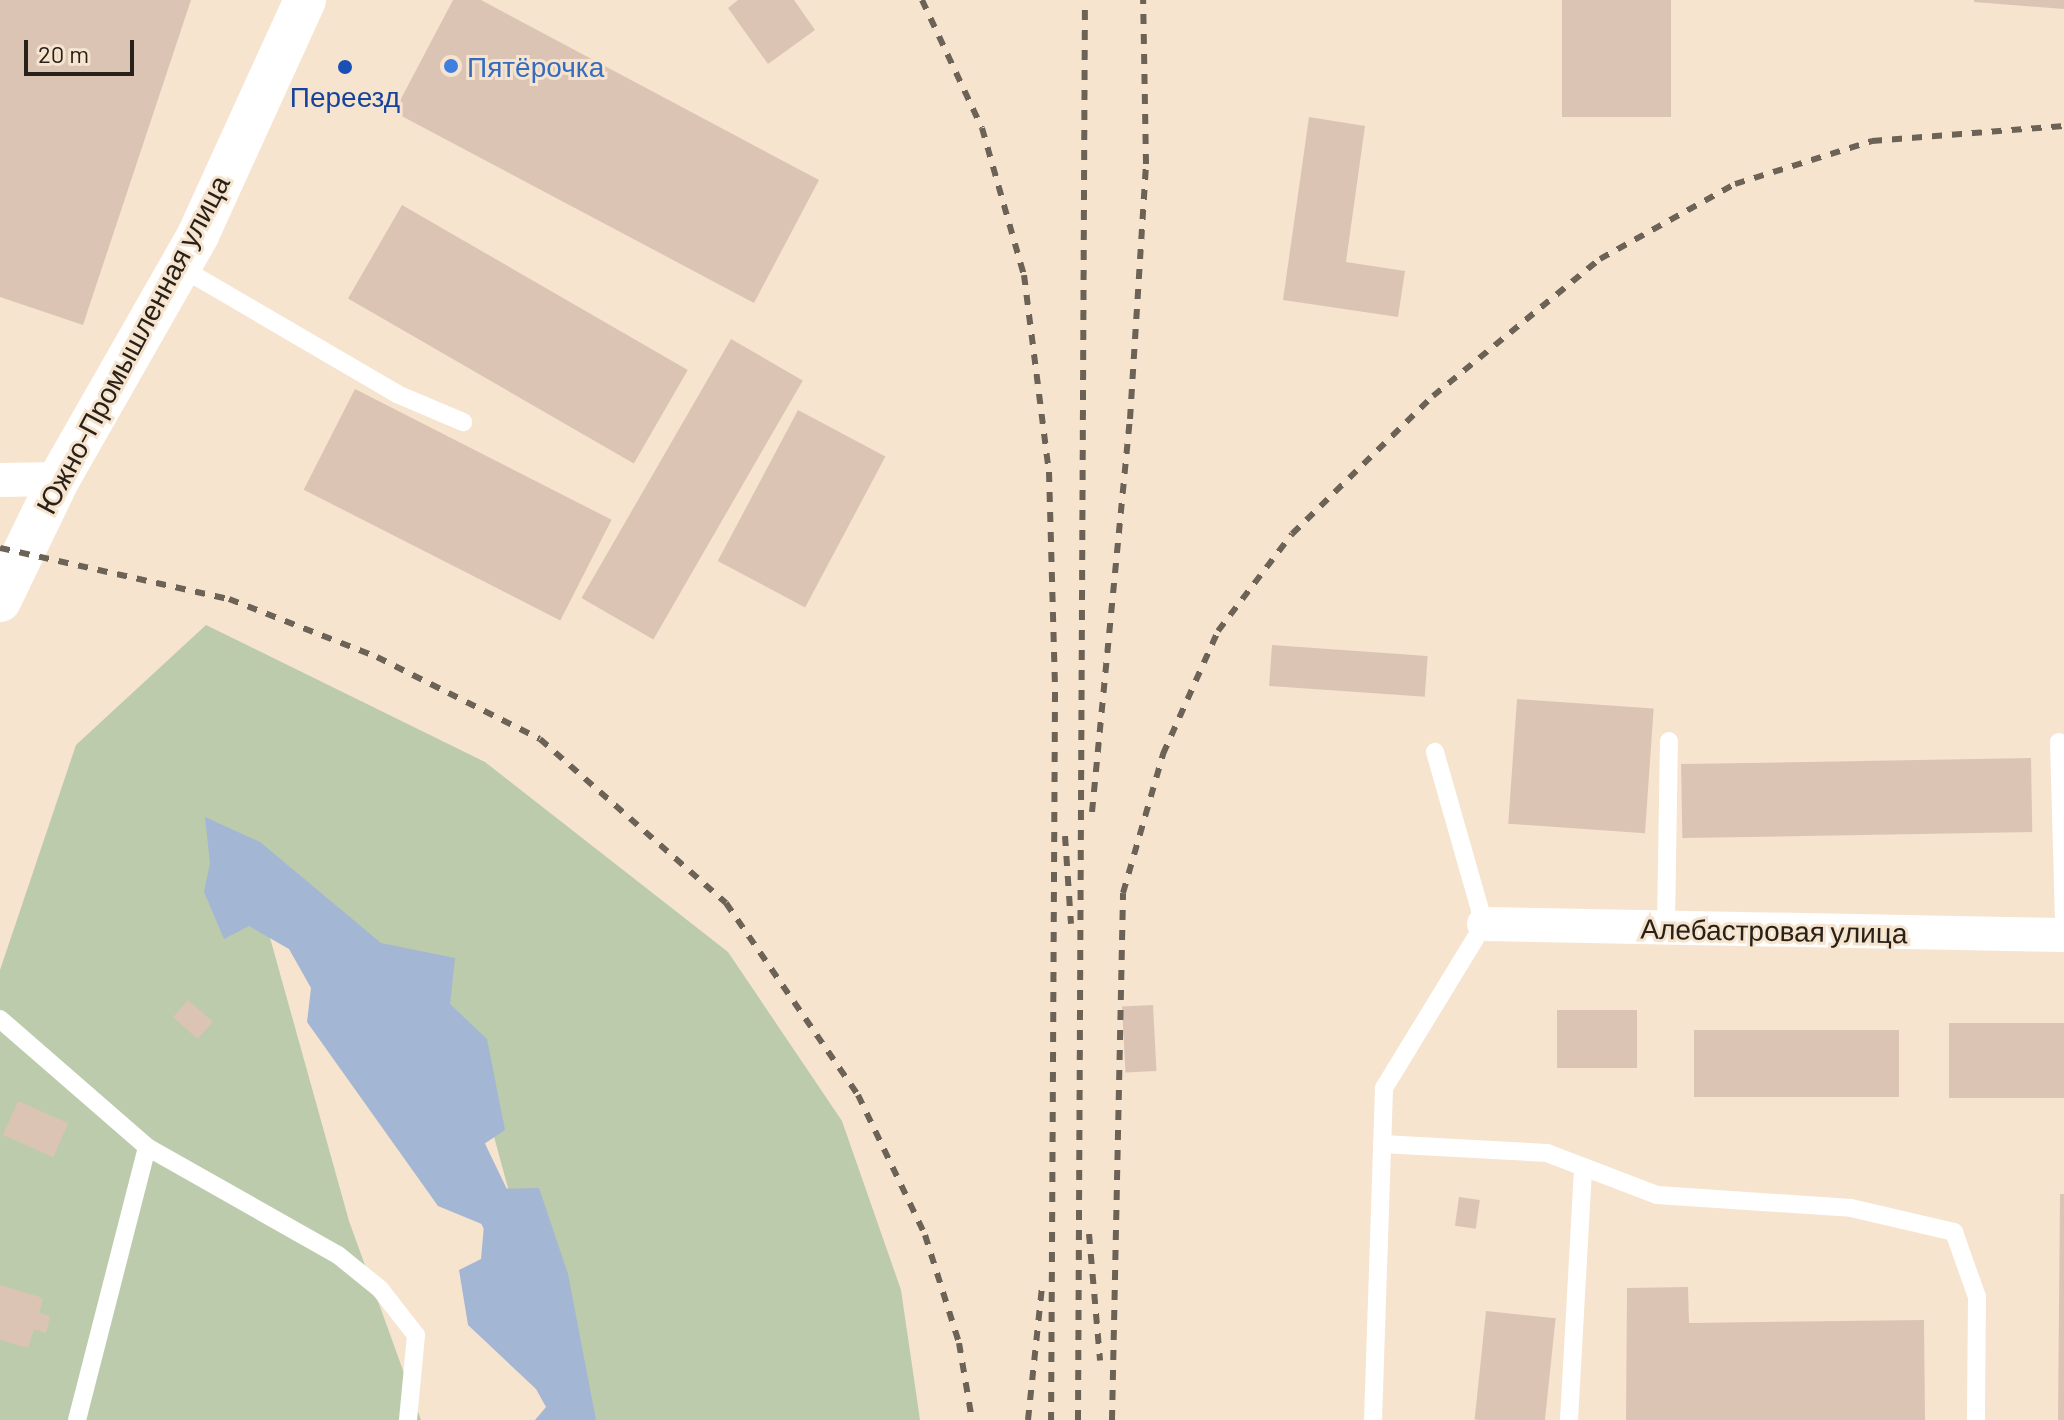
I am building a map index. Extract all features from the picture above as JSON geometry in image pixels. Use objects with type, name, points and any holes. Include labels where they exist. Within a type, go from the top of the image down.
[{"type":"street","name":"Южно-Промышленная улица","points":[[0,601],[59,479],[180,267],[305,0]]},
{"type":"street","points":[[0,480],[59,479]]},
{"type":"street","name":"Алебастровая улица","points":[[1484,924],[2064,935]]},
{"type":"lane","points":[[180,267],[397,394],[463,422]]},
{"type":"lane","points":[[1666,927],[1669,741]]},
{"type":"lane","points":[[2059,742],[2064,919]]},
{"type":"lane","points":[[1373,1420],[1384,1088],[1484,924],[1435,752]]},
{"type":"lane","points":[[0,1019],[147,1147],[338,1255],[380,1289],[416,1335],[408,1420]]},
{"type":"lane","points":[[1382,1144],[1521,1150],[1657,1195],[1851,1208],[1954,1232],[1977,1297],[1976,1420]]},
{"type":"lane","points":[[77,1420],[147,1147]]},
{"type":"lane","points":[[1569,1420],[1583,1168]]},
{"type":"green space","points":[[206,625],[485,762],[728,952],[842,1121],[901,1290],[920,1420],[571,1420],[464,1026],[245,848],[349,1221],[421,1420],[0,1420],[0,970],[76,745]]},
{"type":"water","points":[[205,817],[260,842],[381,943],[455,958],[450,1004],[487,1039],[505,1130],[478,1148],[475,1175],[491,1189],[539,1188],[568,1274],[596,1420],[535,1420],[546,1407],[536,1389],[468,1325],[459,1270],[481,1259],[484,1225],[438,1206],[307,1022],[311,988],[289,949],[249,926],[224,939],[204,892],[210,863]]},
{"type":"building","points":[[0,0],[191,0],[83,325],[0,297]]},
{"type":"building","points":[[453,0],[481,0],[819,180],[754,303],[394,112]]},
{"type":"building","points":[[738,0],[794,0],[815,30],[768,64],[728,8]]},
{"type":"building","points":[[1562,0],[1671,0],[1671,117],[1562,117]]},
{"type":"building","points":[[1974,0],[2064,0],[2064,9],[1974,2]]},
{"type":"building","points":[[1309,117],[1365,126],[1346,262],[1405,271],[1398,317],[1283,300]]},
{"type":"building","points":[[402,205],[688,370],[634,464],[348,299]]},
{"type":"building","points":[[731,339],[803,380],[653,639],[582,598]]},
{"type":"building","points":[[355,389],[612,520],[560,620],[304,490]]},
{"type":"building","points":[[798,410],[885,456],[805,607],[718,561]]},
{"type":"building","points":[[1272,645],[1428,656],[1425,697],[1269,686]]},
{"type":"building","points":[[1517,699],[1654,709],[1645,833],[1508,824]]},
{"type":"building","points":[[2031,758],[2032,832],[1682,838],[1681,764]]},
{"type":"building","points":[[188,1000],[213,1022],[198,1039],[173,1017]]},
{"type":"building","points":[[1153,1005],[1156,1071],[1125,1073],[1122,1007]]},
{"type":"building","points":[[1557,1010],[1637,1010],[1637,1068],[1557,1068]]},
{"type":"building","points":[[1949,1023],[2064,1023],[2064,1098],[1949,1098]]},
{"type":"building","points":[[1694,1030],[1899,1030],[1899,1097],[1694,1097]]},
{"type":"building","points":[[18,1101],[68,1123],[53,1157],[3,1135]]},
{"type":"building","points":[[2060,1194],[2064,1194],[2064,1420],[2058,1420]]},
{"type":"building","points":[[1459,1197],[1480,1200],[1476,1229],[1455,1226]]},
{"type":"building","points":[[0,1285],[43,1298],[39,1313],[50,1316],[46,1333],[34,1329],[28,1348],[0,1340]]},
{"type":"building","points":[[1688,1287],[1689,1323],[1924,1320],[1925,1420],[1626,1420],[1627,1288]]},
{"type":"building","points":[[1486,1311],[1556,1318],[1545,1420],[1475,1419]]},
{"type":"waterway","points":[[453,1121],[506,1231]]},
{"type":"railway","points":[[922,0],[982,128],[1024,275],[1049,472],[1055,692],[1051,1420]]},
{"type":"railway","points":[[1078,1420],[1085,0]]},
{"type":"railway","points":[[1092,812],[1130,419],[1146,164],[1143,0]]},
{"type":"railway","points":[[1112,1420],[1123,893],[1163,754],[1218,631],[1292,534],[1433,396],[1600,259],[1735,184],[1872,141],[2064,126]]},
{"type":"railway","points":[[0,548],[229,599],[377,657],[540,739],[726,903],[858,1095],[925,1235],[959,1343],[972,1420]]},
{"type":"railway","points":[[1065,836],[1071,924]]},
{"type":"railway","points":[[1089,1234],[1100,1361]]},
{"type":"railway","points":[[1028,1420],[1042,1287]]},
{"type":"place","name":"Пятёрочка","points":[[451,66]]},
{"type":"place","name":"Переезд","points":[[345,67]]}]
